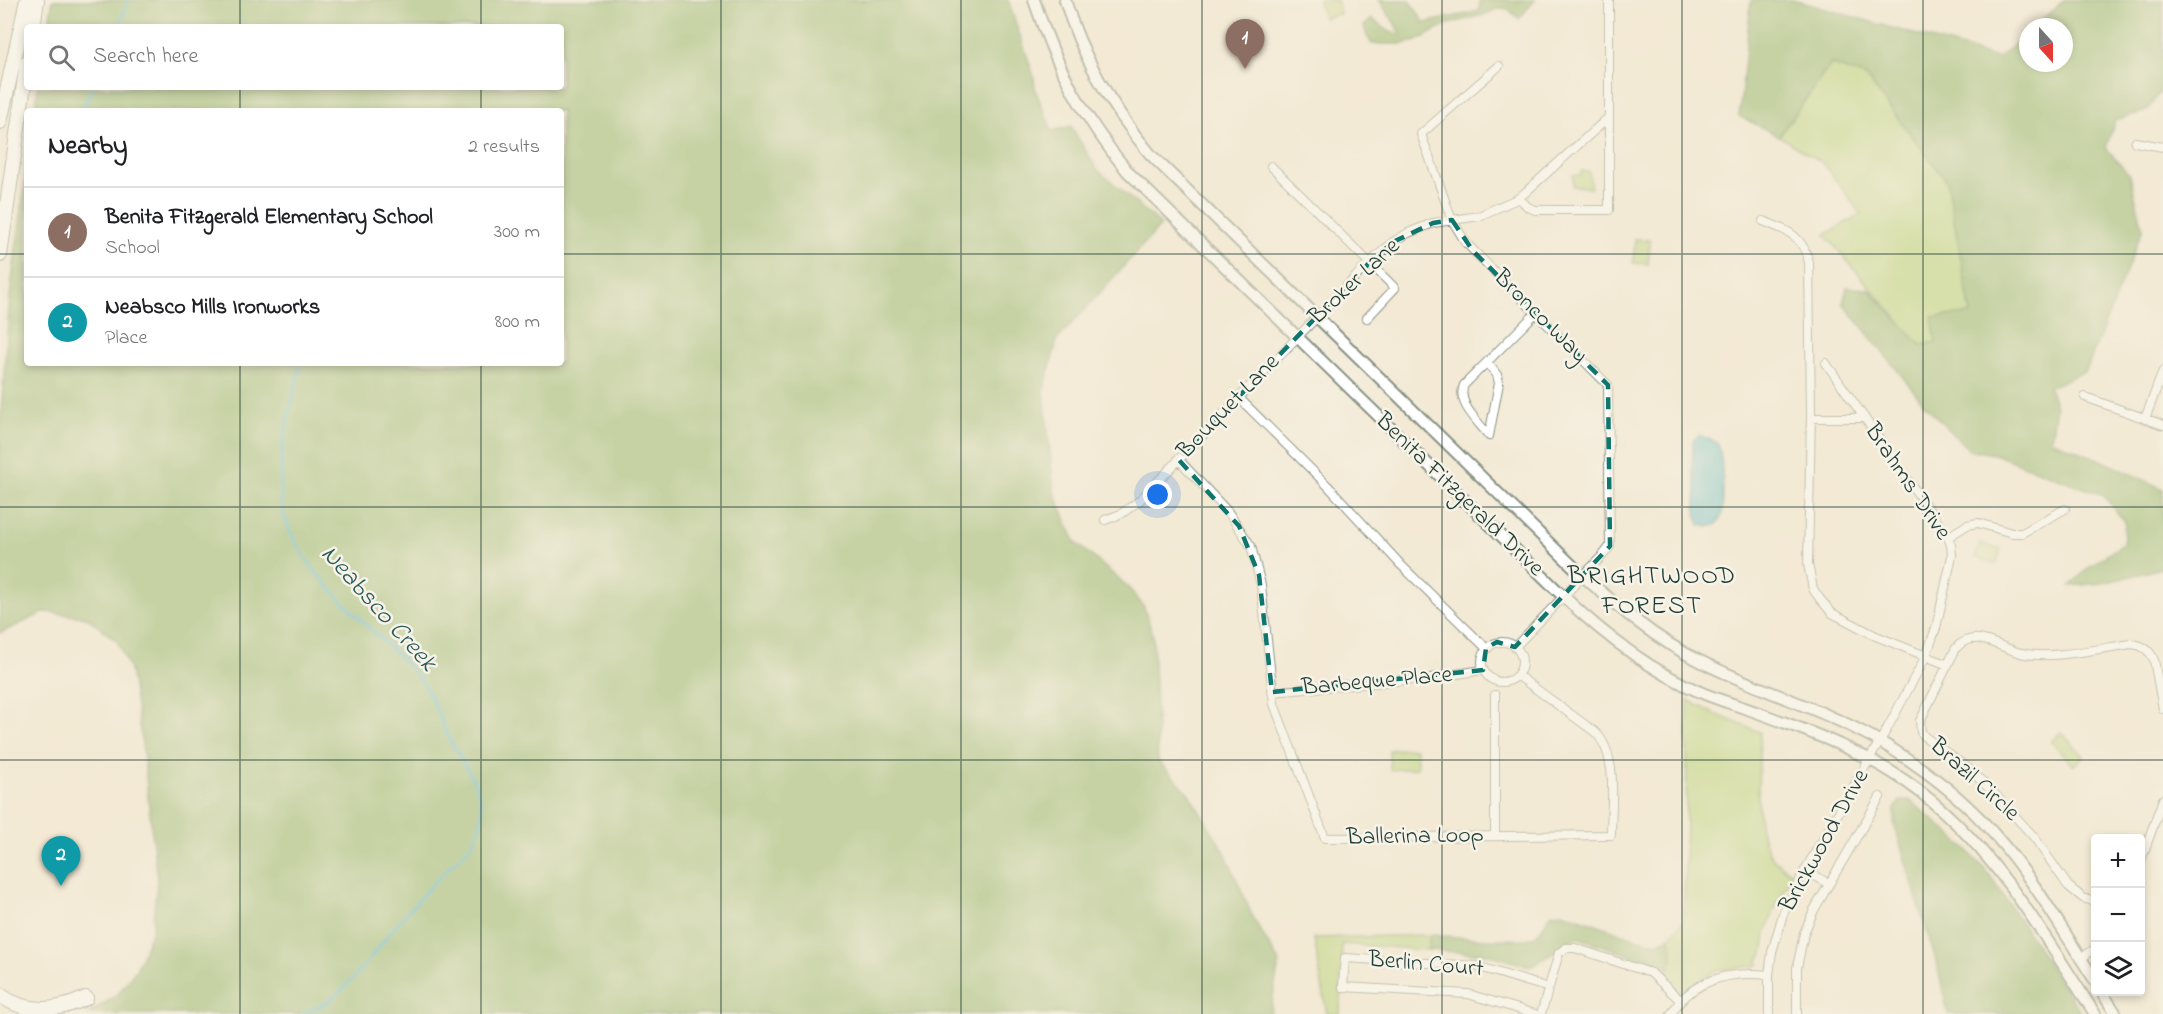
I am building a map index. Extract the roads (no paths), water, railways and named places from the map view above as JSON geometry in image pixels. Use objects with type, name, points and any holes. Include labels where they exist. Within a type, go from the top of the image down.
[{"type":"highway","points":[[30,0],[33,24]]},
{"type":"highway","points":[[24,24],[30,0]]},
{"type":"highway","points":[[0,122],[24,24]]},
{"type":"highway","points":[[0,255],[24,84]]},
{"type":"highway","points":[[0,995],[9,1003],[20,1008],[42,1011],[64,1008],[86,998]]},
{"type":"main road","name":"Benita Fitzgerald Drive","points":[[1034,0],[1055,57],[1080,107],[1111,151],[1146,191],[1563,596],[1602,631],[1674,679],[1700,692],[1812,733],[1870,760],[1918,790],[1983,851],[2018,896],[2095,1014]]},
{"type":"main road","name":"Benita Fitzgerald Drive","points":[[1065,0],[1080,43],[1115,108],[1135,135],[1170,174],[1582,575],[1646,628],[1698,660],[1807,706],[1880,742],[1932,777],[1961,800],[1995,834],[2040,896],[2091,975]]},
{"type":"main road","points":[[2105,996],[2116,1014]]},
{"type":"street","points":[[1519,198],[1535,210],[1609,210],[1609,0]]},
{"type":"street","name":"Bronco Way","points":[[1499,66],[1421,134],[1452,220],[1473,251],[1608,385],[1610,546],[1563,596]]},
{"type":"street","name":"Broker Lane","points":[[1296,337],[1369,262],[1393,242],[1433,223],[1479,216],[1519,198],[1608,118]]},
{"type":"street","points":[[2135,142],[2163,147]]},
{"type":"street","points":[[1271,166],[1395,288],[1367,318]]},
{"type":"street","points":[[1763,221],[1790,231],[1801,242],[1809,263],[1811,418],[1808,564],[1814,588],[1832,613],[1876,636],[1948,665]]},
{"type":"street","points":[[1487,362],[1497,375],[1499,383],[1489,436],[1465,404],[1462,395],[1464,385],[1487,362],[1536,313]]},
{"type":"street","name":"Bouquet Lane","points":[[1105,519],[1129,509],[1296,337]]},
{"type":"street","name":"Brahms Drive","points":[[1826,363],[1948,537],[1952,547],[1951,564],[1936,628],[1926,656],[1880,742]]},
{"type":"street","points":[[2145,419],[2163,370]]},
{"type":"street","points":[[1238,397],[1328,486],[1401,565],[1486,648]]},
{"type":"street","points":[[2085,397],[2163,425]]},
{"type":"street","points":[[1811,418],[1864,418]]},
{"type":"street","name":"Ballerina Loop","points":[[1178,459],[1228,512],[1251,546],[1261,585],[1276,711],[1325,838],[1611,835],[1611,760],[1603,741],[1595,732],[1517,675]]},
{"type":"street","points":[[1948,537],[1967,525],[1978,523],[2012,533],[2022,533],[2065,509]]},
{"type":"street","points":[[1515,647],[1563,596]]},
{"type":"street","name":"Brazil Circle","points":[[2091,900],[2083,898],[2068,886],[2034,837],[2010,809],[1969,770],[1921,732],[1920,721],[1956,648],[1961,642],[1975,638],[2022,653],[2038,655],[2136,644],[2146,649],[2154,660],[2163,709]]},
{"type":"street","points":[[1497,642],[1504,642],[1515,647],[1519,651],[1522,664],[1517,675],[1507,682],[1496,682],[1490,679],[1483,670],[1481,659],[1486,648],[1497,642]]},
{"type":"street","name":"Barbeque Place","points":[[1272,692],[1431,678],[1483,670]]},
{"type":"street","points":[[1495,695],[1495,836]]},
{"type":"street","name":"Brickwood Drive","points":[[1769,1014],[1769,975],[1774,943],[1783,914],[1805,870],[1880,742]]},
{"type":"street","points":[[1797,1014],[1799,950],[1810,919],[1880,797]]},
{"type":"street","points":[[2145,849],[2163,799]]},
{"type":"street","points":[[1805,870],[1829,884]]},
{"type":"street","points":[[1541,1014],[1559,954],[1566,948],[1575,948],[1651,973],[1680,1000]]},
{"type":"street","points":[[2080,959],[2091,951]]},
{"type":"street","name":"Berlin Court","points":[[1535,1014],[1468,994],[1343,987],[1345,958],[1476,966],[1549,988]]},
{"type":"street","points":[[1671,1014],[1680,1000],[1699,985],[1737,973],[1769,975]]},
{"type":"water","points":[[1699,435],[1717,442],[1722,467],[1721,519],[1717,524],[1709,527],[1700,525],[1696,514],[1696,489],[1692,469],[1693,440]]},
{"type":"waterway","name":"Neabsco Creek","points":[[120,24],[128,0]]},
{"type":"waterway","name":"Neabsco Creek","points":[[84,108],[92,90]]},
{"type":"waterway","name":"Neabsco Creek","points":[[300,366],[281,459],[282,510],[292,536],[324,581],[403,661],[426,688],[447,735],[476,785],[482,809],[477,834],[466,851],[403,917],[342,990],[327,1002],[302,1014]]},
{"type":"place","name":"Benita Fitzgerald Elementary School","points":[[1245,69]]},
{"type":"place","name":"Neabsco Mills Ironworks","points":[[61,886]]},
{"type":"district","name":"BRIGHTWOOD FOREST","points":[[1652,592]]}]
